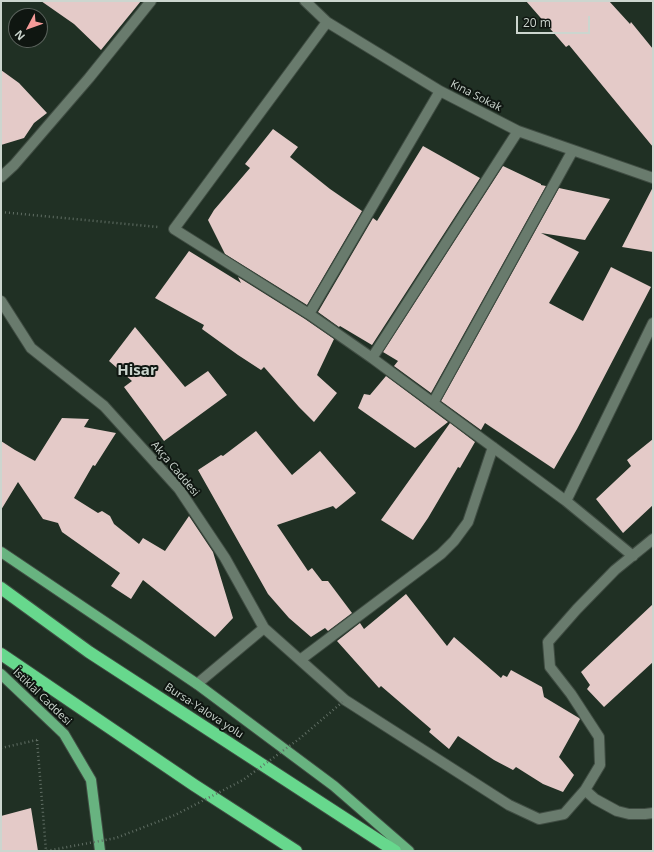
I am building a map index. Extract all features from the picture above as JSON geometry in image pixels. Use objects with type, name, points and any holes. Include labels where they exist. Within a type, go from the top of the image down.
[{"type":"highway","name":"Bursa-Yalova yolu","points":[[1,588],[89,652],[395,851]]},
{"type":"highway","points":[[1,654],[187,781],[296,851]]},
{"type":"main road","points":[[1,552],[197,684],[334,786],[409,851]]},
{"type":"main road","name":"İstiklal Caddesi","points":[[1,674],[64,734],[91,780],[100,851]]},
{"type":"street","points":[[1,177],[14,165],[89,78],[151,1]]},
{"type":"street","name":"Kına Sokak","points":[[305,1],[327,22],[440,90],[518,131],[653,178]]},
{"type":"street","points":[[327,22],[174,229],[309,314],[372,358],[566,501],[632,556]]},
{"type":"street","points":[[309,314],[440,90]]},
{"type":"street","points":[[372,358],[518,131]]},
{"type":"street","points":[[434,403],[573,150]]},
{"type":"street","name":"Akça Caddesi","points":[[1,300],[31,348],[104,406],[179,489],[225,558],[264,628],[345,700],[509,805],[539,819],[564,814],[585,790],[600,765],[599,737],[571,694],[550,667],[548,642],[577,609],[615,570],[653,539]]},
{"type":"street","points":[[566,501],[653,323]]},
{"type":"street","points":[[300,660],[441,554],[454,541],[468,522],[493,447]]},
{"type":"street","points":[[197,684],[264,628]]},
{"type":"street","points":[[585,790],[595,798],[617,811],[630,814],[653,813]]},
{"type":"path","points":[[1,212],[174,229]]},
{"type":"path","points":[[1,748],[37,740],[46,851],[116,838],[175,815],[244,780],[299,739],[345,700]]},
{"type":"building","points":[[41,1],[141,1],[101,50],[74,24]]},
{"type":"building","points":[[526,1],[609,1],[630,24],[631,22],[653,49],[653,147],[569,45],[566,47]]},
{"type":"building","points":[[1,70],[19,83],[47,113],[34,123],[24,138],[1,145]]},
{"type":"building","points":[[273,129],[298,147],[290,157],[330,189],[362,211],[307,305],[225,254],[208,220],[214,210],[250,168],[245,164]]},
{"type":"building","points":[[423,146],[480,178],[372,345],[340,326],[339,327],[318,312],[373,218],[377,221]]},
{"type":"building","points":[[503,166],[541,185],[546,186],[431,393],[394,366],[398,361],[383,352]]},
{"type":"building","points":[[653,187],[653,252],[622,247]]},
{"type":"building","points":[[559,188],[610,199],[585,240],[541,233],[579,252],[549,303],[583,321],[611,267],[651,287],[577,429],[554,469],[485,423],[481,430],[441,401]]},
{"type":"building","points":[[189,251],[241,283],[238,277],[334,339],[317,375],[337,393],[314,422],[264,367],[261,370],[202,329],[204,325],[155,298]]},
{"type":"building","points":[[135,327],[185,387],[208,371],[227,395],[164,441],[124,387],[132,381],[109,361]]},
{"type":"building","points":[[386,376],[448,422],[415,448],[358,408],[364,394],[370,395]]},
{"type":"building","points":[[62,418],[89,419],[84,427],[116,433],[95,466],[93,465],[74,498],[98,513],[102,511],[110,516],[114,524],[139,544],[143,538],[165,551],[189,516],[213,552],[233,618],[215,637],[143,580],[131,599],[111,586],[120,573],[62,532],[58,523],[43,519],[18,482],[1,510],[1,441],[35,461]]},
{"type":"building","points":[[450,423],[475,442],[460,468],[458,467],[428,518],[413,540],[381,520]]},
{"type":"building","points":[[256,431],[292,475],[320,451],[356,493],[336,509],[333,506],[277,525],[308,571],[312,568],[322,581],[328,581],[352,613],[328,631],[325,628],[311,637],[289,618],[268,594],[198,470],[221,455],[223,456]]},
{"type":"building","points":[[653,439],[653,505],[623,533],[596,499],[631,466],[627,460]]},
{"type":"building","points":[[406,594],[447,646],[454,637],[501,678],[503,675],[507,677],[511,670],[542,687],[544,697],[580,719],[559,757],[574,775],[563,792],[543,784],[516,767],[513,770],[494,760],[458,736],[449,749],[429,732],[431,729],[381,686],[379,688],[337,641],[360,623],[364,629]]},
{"type":"building","points":[[653,604],[653,662],[604,707],[587,689],[590,685],[581,672]]},
{"type":"building","points":[[31,808],[38,851],[1,851],[1,816]]},
{"type":"district","name":"Hisar","points":[[137,371]]}]
